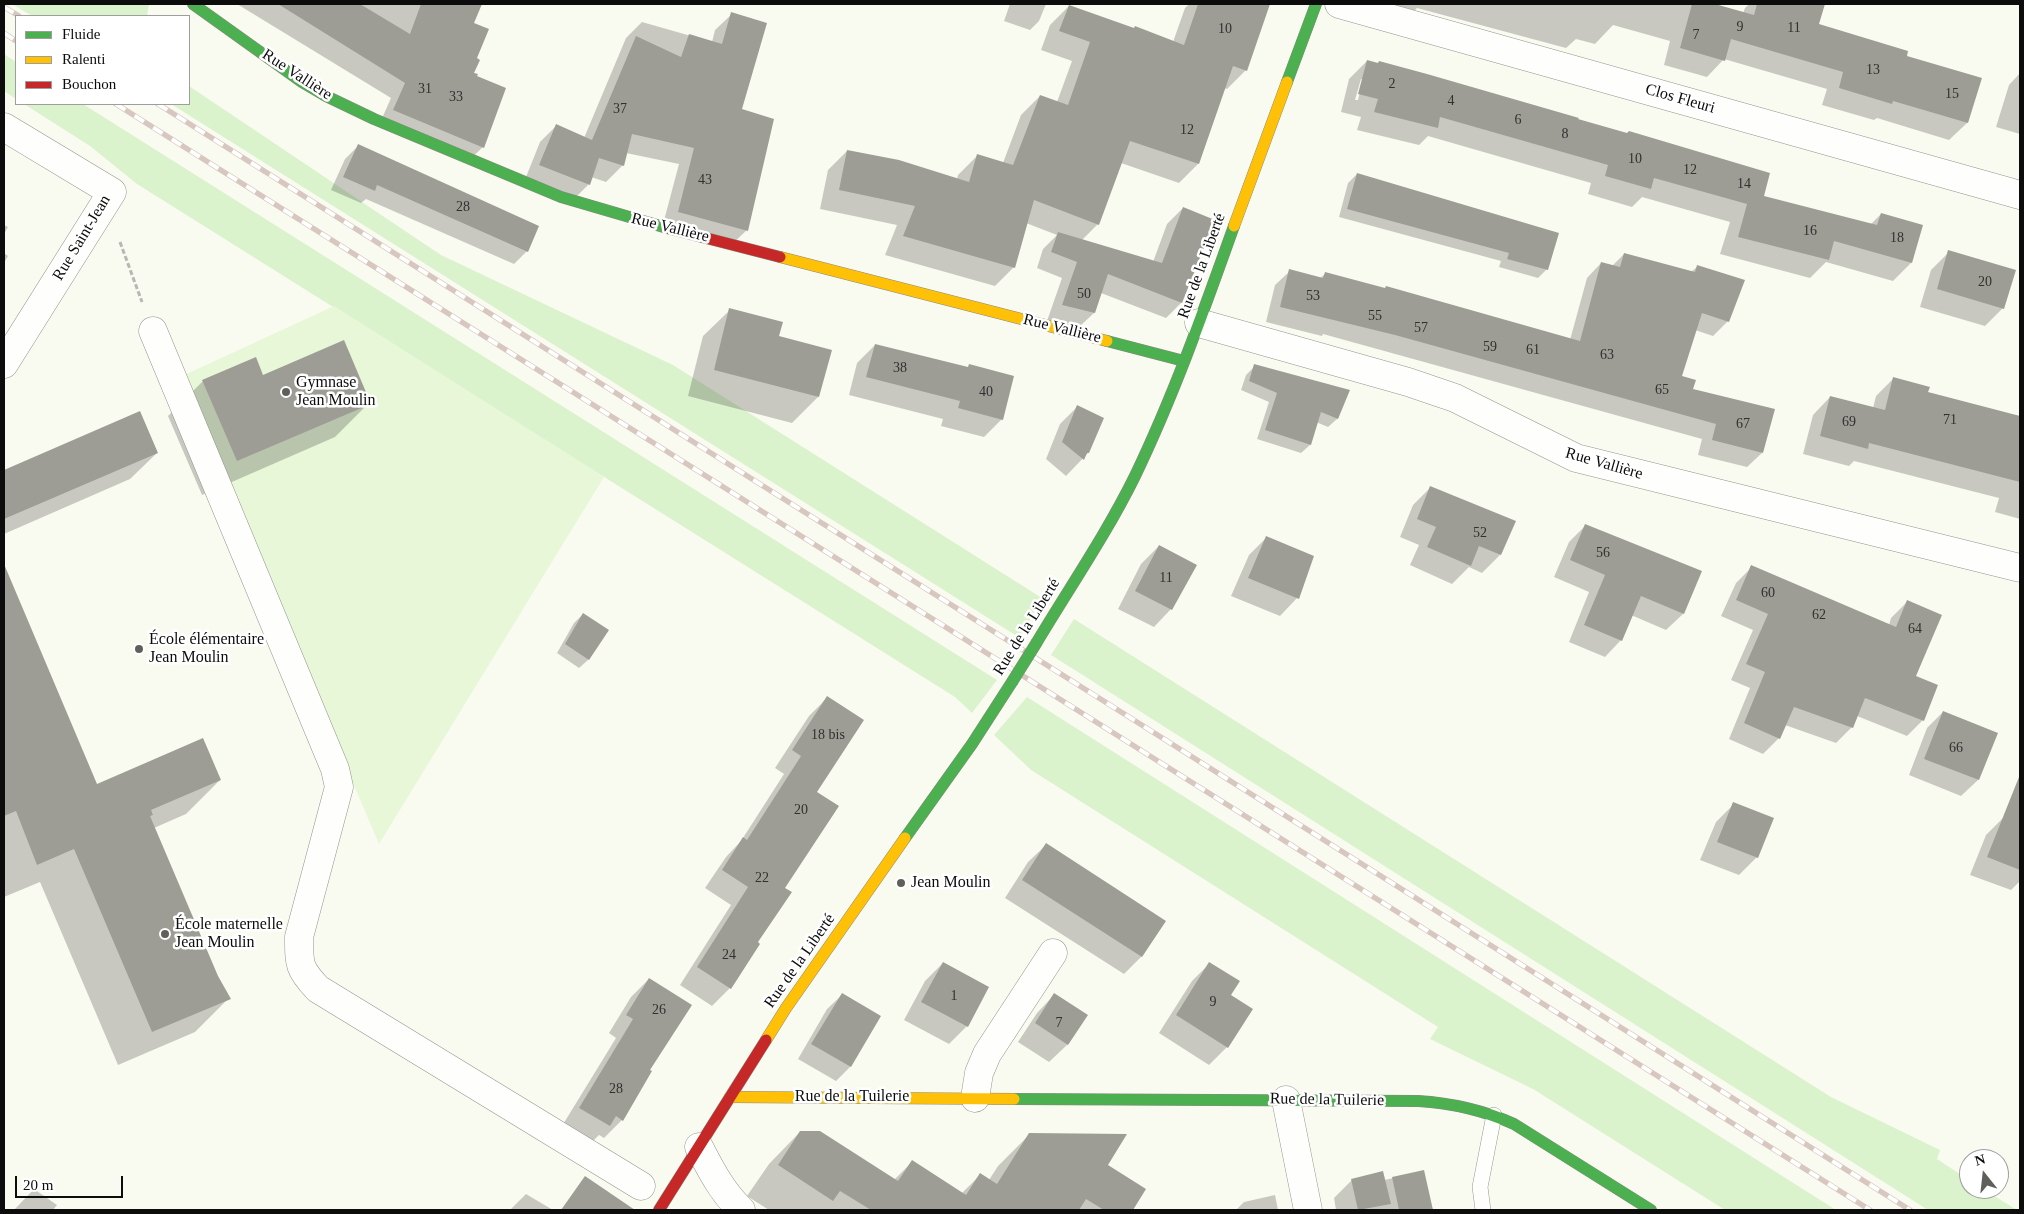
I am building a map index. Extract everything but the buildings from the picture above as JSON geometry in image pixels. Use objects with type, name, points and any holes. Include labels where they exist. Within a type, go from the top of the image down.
[{"type":"street","name":"Rue Vallière","points":[[193,4],[302,82],[326,96],[374,119],[561,197],[619,215],[1184,361]]},
{"type":"street","name":"Rue de la Liberté","points":[[662,1206],[807,978],[906,838],[1012,682],[1094,551],[1122,501],[1150,442],[1199,323],[1316,4]]},
{"type":"street","name":"Clos Fleuri","points":[[1339,4],[2020,195]]},
{"type":"street","name":"Rue Saint-Jean","points":[[4,127],[112,192],[4,364]]},
{"type":"street","name":"Rue Vallière","points":[[1199,323],[1408,382],[1455,398],[1576,458],[2020,568]]},
{"type":"street","points":[[153,331],[335,769],[339,787],[299,937],[299,955],[302,972],[318,988],[640,1186]]},
{"type":"street","points":[[974,1098],[979,1073],[987,1054],[1053,952]]},
{"type":"street","name":"Rue de la Tuilerie","points":[[730,1097],[1286,1100],[1446,1103],[1494,1114],[1532,1134],[1650,1210]]},
{"type":"street","points":[[1286,1100],[1308,1210]]},
{"type":"street","points":[[699,1147],[712,1174],[741,1210]]},
{"type":"lane","points":[[1483,1210],[1480,1187],[1494,1114]]},
{"type":"lane","points":[[640,1186],[662,1206]]},
{"type":"path","points":[[106,204],[153,331]]},
{"type":"green space","points":[[12,4],[149,4],[147,15],[30,15]]},
{"type":"green space","points":[[4,54],[15,61],[15,98],[4,91]]},
{"type":"green space","points":[[190,87],[441,255],[673,365],[1042,598],[1020,638],[173,105],[190,105]]},
{"type":"green space","points":[[26,105],[85,105],[997,680],[972,713],[955,697],[137,184],[90,146]]},
{"type":"green space","points":[[334,306],[604,477],[379,844],[180,377]]},
{"type":"green space","points":[[1074,619],[1831,1097],[1940,1150],[1937,1159],[1959,1173],[1959,1199],[1999,1199],[2017,1210],[1928,1210],[1051,655]]},
{"type":"green space","points":[[1027,697],[1836,1210],[1725,1210],[1533,1089],[1430,1039],[1438,1027],[1031,770],[994,735]]},
{"type":"railway","points":[[4,7],[17,15]]},
{"type":"railway","points":[[4,33],[15,40]]},
{"type":"railway","points":[[118,105],[1870,1210]]},
{"type":"railway","points":[[160,105],[1910,1210]]},
{"type":"traffic: fast","points":[[193,4],[302,82],[374,119],[561,197],[667,228]]},
{"type":"traffic: fast","points":[[1287,82],[1316,4]]},
{"type":"traffic: fast","points":[[1037,642],[1100,539],[1135,476],[1176,383],[1234,226]]},
{"type":"traffic: fast","points":[[1107,341],[1184,361]]},
{"type":"traffic: fast","points":[[1012,682],[1037,642]]},
{"type":"traffic: fast","points":[[905,838],[972,744],[1012,682]]},
{"type":"traffic: fast","points":[[1014,1099],[1418,1101],[1455,1105],[1479,1111],[1514,1124],[1651,1210]]},
{"type":"traffic: slow","points":[[1234,226],[1287,82]]},
{"type":"traffic: slow","points":[[780,257],[1107,341]]},
{"type":"traffic: slow","points":[[766,1040],[786,1008],[905,838]]},
{"type":"traffic: slow","points":[[730,1097],[1014,1099]]},
{"type":"traffic: jam","points":[[667,228],[780,257]]},
{"type":"traffic: jam","points":[[659,1210],[766,1040]]},
{"type":"place","name":"Gymnase Jean Moulin","points":[[286,392]]},
{"type":"place","name":"École élémentaire Jean Moulin","points":[[139,649]]},
{"type":"place","name":"Jean Moulin","points":[[901,883]]},
{"type":"place","name":"École maternelle Jean Moulin","points":[[165,934]]}]
